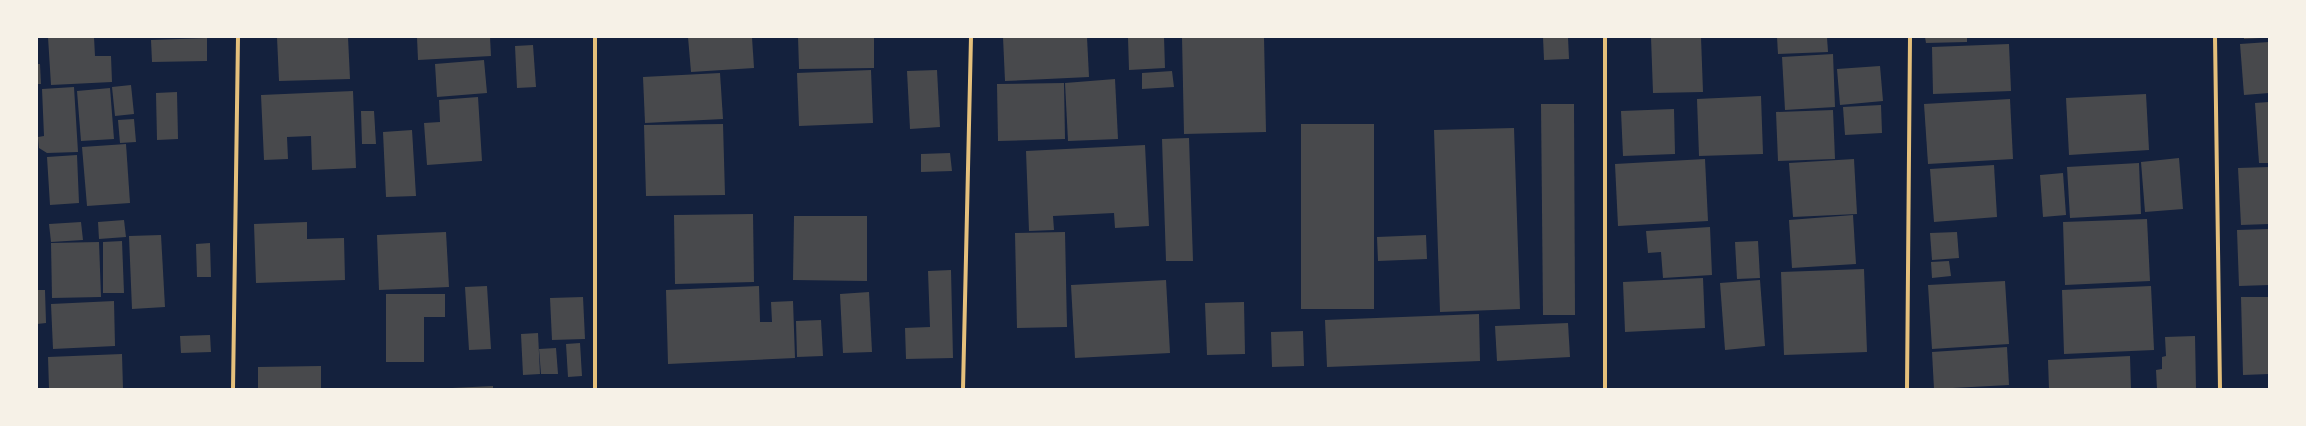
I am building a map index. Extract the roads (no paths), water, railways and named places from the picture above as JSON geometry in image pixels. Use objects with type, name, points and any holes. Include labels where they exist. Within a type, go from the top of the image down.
[{"type":"street","points":[[233,389],[238,37]]},
{"type":"street","points":[[595,37],[595,389]]},
{"type":"street","points":[[963,389],[971,37]]},
{"type":"street","points":[[1604,389],[1605,37]]},
{"type":"street","points":[[1907,389],[1910,37]]},
{"type":"street","points":[[2214,37],[2220,389]]}]
